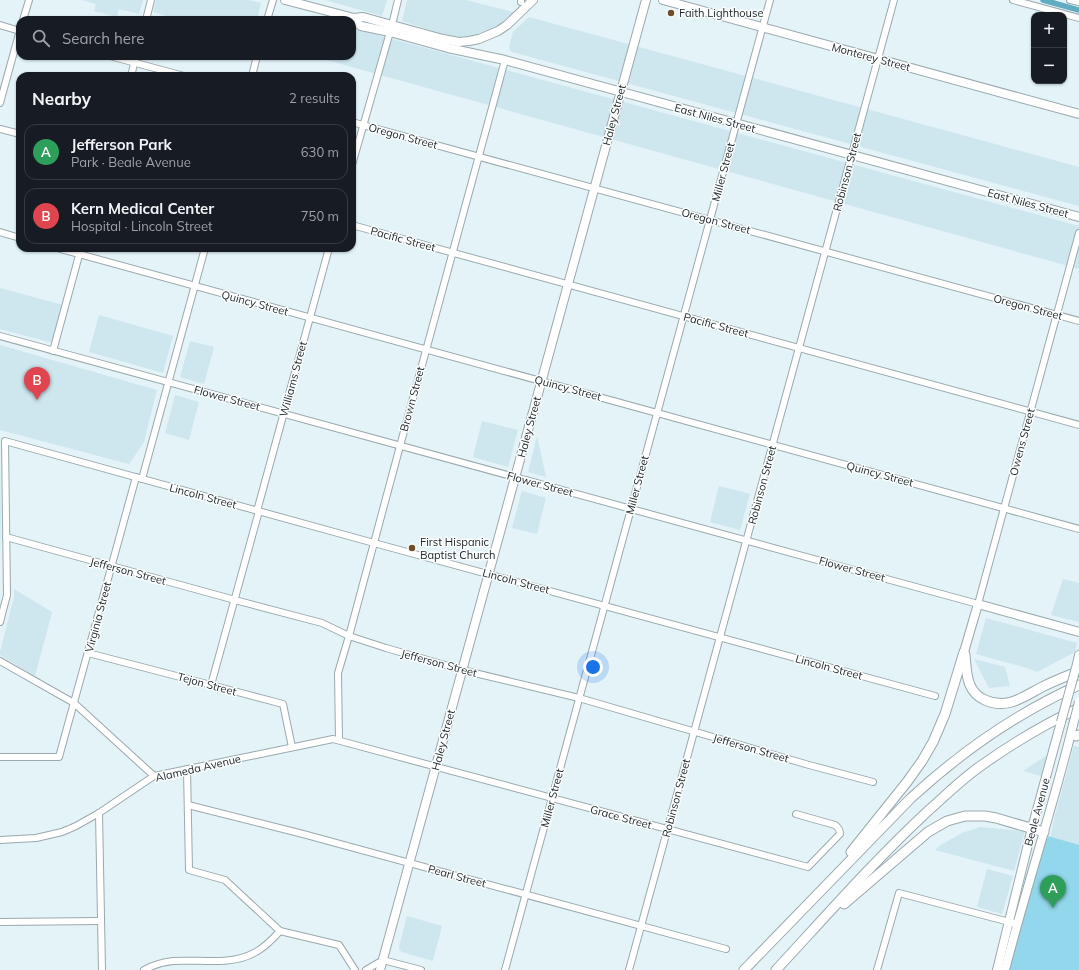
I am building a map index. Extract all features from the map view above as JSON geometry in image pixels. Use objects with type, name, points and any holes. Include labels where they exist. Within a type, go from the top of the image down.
[{"type":"highway","points":[[964,652],[967,675],[974,692],[981,699],[996,704],[1004,704],[1014,701],[1062,678],[1078,663]]},
{"type":"highway","points":[[819,893],[922,761],[933,742],[945,714],[964,652]]},
{"type":"highway","points":[[744,970],[927,783],[970,748],[1015,718],[1053,696],[1079,685]]},
{"type":"highway","points":[[776,970],[908,829],[946,795],[981,766],[1009,747],[1051,722],[1079,708]]},
{"type":"highway","points":[[814,929],[928,832],[947,821],[965,816],[986,816],[1044,832]]},
{"type":"main road","name":"East Niles Street","points":[[285,0],[346,16]]},
{"type":"main road","name":"East Niles Street","points":[[391,29],[453,41],[469,41],[479,39],[498,31],[507,25],[533,0]]},
{"type":"main road","name":"Haley Street","points":[[380,970],[646,0]]},
{"type":"main road","name":"Monterey Street","points":[[663,0],[1079,114]]},
{"type":"main road","name":"East Niles Street","points":[[356,18],[363,17],[391,29],[448,48],[505,60],[1079,217]]},
{"type":"main road","name":"Flower Street","points":[[978,604],[1079,632]]},
{"type":"main road","name":"Owens Street","points":[[964,652],[978,604]]},
{"type":"main road","name":"Beale Avenue","points":[[1005,970],[1032,828],[1078,663]]},
{"type":"main road","name":"Beale Avenue","points":[[997,970],[1076,736],[1073,725],[1079,702]]},
{"type":"main road","points":[[1058,732],[1076,736]]},
{"type":"street","points":[[24,16],[28,0]]},
{"type":"street","points":[[147,16],[151,0]]},
{"type":"street","points":[[268,16],[273,0]]},
{"type":"street","points":[[356,150],[398,0]]},
{"type":"street","name":"Miller Street","points":[[504,970],[770,0]]},
{"type":"street","name":"Robinson Street","points":[[629,970],[894,0]]},
{"type":"street","points":[[1013,0],[1079,18]]},
{"type":"street","points":[[1070,0],[1079,2]]},
{"type":"street","points":[[0,25],[16,29]]},
{"type":"street","points":[[0,103],[16,45]]},
{"type":"street","points":[[124,60],[169,72]]},
{"type":"street","points":[[132,72],[135,60]]},
{"type":"street","points":[[253,72],[256,60]]},
{"type":"street","name":"Brown Street","points":[[339,740],[338,674],[505,60]]},
{"type":"street","name":"Oregon Street","points":[[356,123],[1079,321]]},
{"type":"street","points":[[0,129],[16,133]]},
{"type":"street","name":"Pacific Street","points":[[356,226],[1079,425]]},
{"type":"street","points":[[0,232],[16,237]]},
{"type":"street","name":"Owens Street","points":[[978,604],[1079,232]]},
{"type":"street","points":[[53,351],[80,252]]},
{"type":"street","name":"Quincy Street","points":[[83,252],[195,286],[310,318],[1004,507],[1079,529]]},
{"type":"street","name":"Virginia Street","points":[[0,757],[59,756],[112,566],[168,382],[204,252]]},
{"type":"street","name":"Williams Street","points":[[211,684],[235,600],[328,252]]},
{"type":"street","name":"Flower Street","points":[[0,336],[978,604]]},
{"type":"street","name":"Lincoln Street","points":[[6,537],[4,441],[935,696]]},
{"type":"street","points":[[0,622],[7,594],[6,537]]},
{"type":"street","name":"Jefferson Street","points":[[6,537],[322,623],[349,636],[462,670],[579,698],[809,765],[873,782]]},
{"type":"street","name":"Tejon Street","points":[[88,653],[283,704],[292,747]]},
{"type":"street","points":[[0,661],[74,703],[154,776]]},
{"type":"street","name":"Alameda Avenue","points":[[0,840],[20,840],[49,836],[76,826],[99,813],[154,776],[333,739],[339,740]]},
{"type":"street","name":"Grace Street","points":[[339,740],[808,867],[840,834],[840,831],[835,825],[796,814]]},
{"type":"street","points":[[187,769],[189,870],[225,880],[280,931],[339,945],[355,970]]},
{"type":"street","name":"Pearl Street","points":[[188,805],[304,834],[409,864],[726,949]]},
{"type":"street","points":[[99,813],[102,970]]},
{"type":"street","points":[[877,970],[899,893],[1013,923]]},
{"type":"street","points":[[0,922],[101,921]]},
{"type":"street","points":[[144,970],[162,963],[173,961],[226,960],[245,957],[261,950],[280,931]]},
{"type":"street","points":[[366,970],[383,960],[421,970]]},
{"type":"shaded area","points":[[82,0],[143,0],[139,14],[119,9],[117,16],[94,11],[96,4]]},
{"type":"shaded area","points":[[156,0],[249,0],[261,3],[258,16],[167,16],[153,12]]},
{"type":"shaded area","points":[[325,0],[387,0],[382,16]]},
{"type":"shaded area","points":[[407,0],[466,0],[513,12],[502,25],[475,35],[461,37],[446,35],[402,21]]},
{"type":"shaded area","points":[[529,17],[1079,167],[1079,206],[512,52],[509,46],[513,32]]},
{"type":"shaded area","points":[[356,29],[1079,226],[1079,269],[326,60],[356,60]]},
{"type":"shaded area","points":[[0,288],[63,305],[53,341],[49,342],[0,329]]},
{"type":"shaded area","points":[[99,315],[173,336],[163,373],[89,352]]},
{"type":"shaded area","points":[[190,341],[214,347],[204,384],[180,377]]},
{"type":"shaded area","points":[[0,345],[157,390],[144,442],[129,464],[0,430]]},
{"type":"shaded area","points":[[175,395],[199,402],[189,440],[165,433]]},
{"type":"shaded area","points":[[482,421],[518,430],[508,467],[473,457]]},
{"type":"shaded area","points":[[537,436],[546,477],[528,472]]},
{"type":"shaded area","points":[[0,465],[1,514],[0,553]]},
{"type":"shaded area","points":[[719,486],[750,494],[740,530],[710,522]]},
{"type":"shaded area","points":[[522,491],[546,498],[537,534],[512,528]]},
{"type":"shaded area","points":[[1063,579],[1079,583],[1079,622],[1051,615]]},
{"type":"shaded area","points":[[14,589],[52,612],[35,676],[0,655],[14,597]]},
{"type":"shaded area","points":[[986,618],[1077,643],[1075,652],[1037,672],[976,654]]},
{"type":"shaded area","points":[[974,659],[1005,667],[1010,686],[989,688]]},
{"type":"shaded area","points":[[1074,746],[1079,747],[1079,846],[1050,839]]},
{"type":"shaded area","points":[[1047,755],[1041,776],[1023,771]]},
{"type":"shaded area","points":[[980,827],[1025,831],[1014,871],[935,850],[939,846],[962,833]]},
{"type":"shaded area","points":[[1048,836],[1079,845],[1079,970],[1009,970],[1046,838],[1048,838]]},
{"type":"shaded area","points":[[987,869],[1013,876],[1002,914],[977,907]]},
{"type":"shaded area","points":[[407,916],[442,926],[433,961],[399,950]]},
{"type":"waterway","points":[[1043,0],[1079,10]]},
{"type":"place","name":"Faith Lighthouse","points":[[671,13]]},
{"type":"place","name":"Kern Medical Center","points":[[37,400]]},
{"type":"place","name":"First Hispanic Baptist Church","points":[[412,548]]},
{"type":"place","name":"Jefferson Park","points":[[1053,908]]}]
